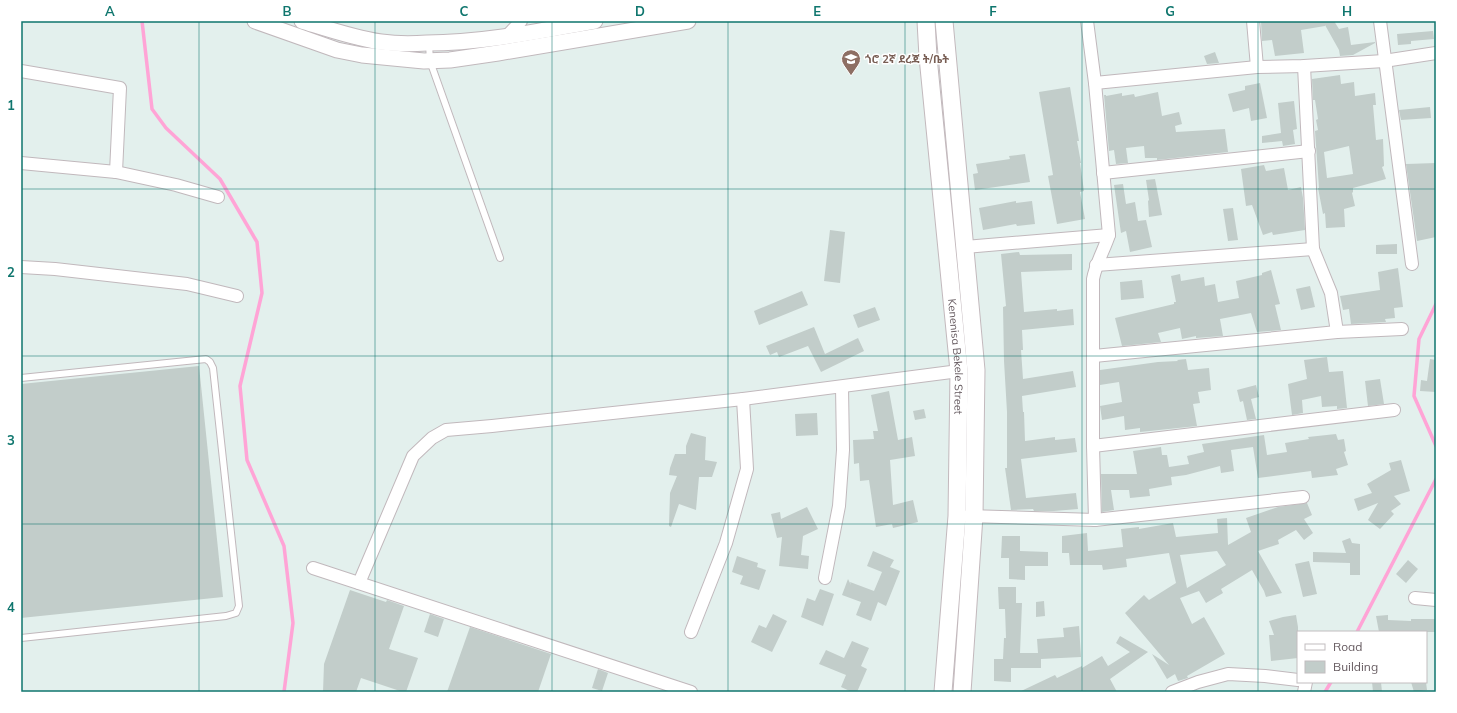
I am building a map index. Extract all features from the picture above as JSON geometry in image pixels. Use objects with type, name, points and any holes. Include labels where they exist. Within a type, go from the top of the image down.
[{"type":"main road","name":"Kenenisa Bekele Street","points":[[926,21],[928,57],[959,371],[965,516],[962,692]]},
{"type":"main road","name":"Kenenisa Bekele Street","points":[[943,692],[965,516],[976,370],[944,21]]},
{"type":"street","points":[[255,21],[337,50],[394,59],[430,61],[450,60],[498,53],[688,21]]},
{"type":"street","points":[[302,21],[344,34],[382,42],[429,43],[480,40],[595,21]]},
{"type":"street","points":[[507,36],[521,21]]},
{"type":"street","points":[[1087,21],[1095,83],[1109,235],[1096,265],[1093,279],[1093,446],[1095,520]]},
{"type":"street","points":[[1253,21],[1257,67]]},
{"type":"street","points":[[1380,21],[1384,61],[1412,264]]},
{"type":"street","points":[[1095,83],[1257,67],[1304,66],[1384,61],[1436,53]]},
{"type":"street","points":[[1304,66],[1313,249],[1331,293],[1337,332]]},
{"type":"street","points":[[21,71],[120,88],[116,172]]},
{"type":"street","points":[[1103,173],[1309,151]]},
{"type":"street","points":[[21,163],[116,172],[176,185],[218,197]]},
{"type":"street","points":[[965,247],[1109,235]]},
{"type":"street","points":[[1096,265],[1313,249]]},
{"type":"street","points":[[21,267],[55,269],[186,284],[237,296]]},
{"type":"street","points":[[1094,356],[1337,332],[1402,329]]},
{"type":"street","points":[[359,583],[413,456],[432,438],[446,430],[743,399],[959,371]]},
{"type":"street","points":[[825,578],[839,506],[843,450],[842,387]]},
{"type":"street","points":[[691,632],[726,543],[747,469],[743,399]]},
{"type":"street","points":[[1093,446],[1394,410]]},
{"type":"street","points":[[965,516],[1095,520],[1303,497]]},
{"type":"street","points":[[313,568],[691,692]]},
{"type":"street","points":[[1415,598],[1436,600]]},
{"type":"street","points":[[1172,692],[1198,682],[1228,674],[1297,680]]},
{"type":"lane","points":[[429,43],[430,61],[500,258]]},
{"type":"lane","points":[[21,378],[206,359],[210,362],[213,368],[239,606],[236,613],[226,616],[21,638]]},
{"type":"building","points":[[1261,21],[1334,21],[1339,29],[1348,27],[1351,45],[1375,43],[1353,55],[1340,56],[1339,50],[1325,25],[1301,30],[1304,53],[1275,56],[1272,40],[1262,41]]},
{"type":"building","points":[[1433,31],[1434,39],[1411,41],[1411,44],[1398,45],[1397,34]]},
{"type":"building","points":[[1215,52],[1219,63],[1207,64],[1204,56]]},
{"type":"building","points":[[1340,75],[1341,84],[1354,82],[1355,96],[1375,93],[1376,105],[1373,105],[1376,140],[1383,139],[1384,166],[1382,167],[1386,179],[1353,188],[1352,193],[1355,206],[1344,209],[1345,227],[1326,228],[1325,213],[1323,214],[1318,188],[1315,131],[1318,130],[1316,120],[1318,119],[1315,100],[1313,100],[1312,79]],"holes":[[[1349,146],[1353,174],[1327,178],[1324,152]]]},
{"type":"building","points":[[1260,83],[1267,118],[1251,121],[1249,108],[1233,112],[1228,94],[1245,90],[1245,86]]},
{"type":"building","points":[[1070,87],[1079,141],[1077,141],[1084,191],[1080,192],[1085,219],[1057,224],[1048,176],[1053,175],[1039,92]]},
{"type":"building","points":[[1158,92],[1162,116],[1179,112],[1182,124],[1175,126],[1176,132],[1225,129],[1228,152],[1157,160],[1157,158],[1145,158],[1144,146],[1126,148],[1128,163],[1116,164],[1114,150],[1109,151],[1104,95],[1106,96],[1122,93],[1122,96],[1134,94],[1135,97]]},
{"type":"building","points":[[1294,101],[1297,129],[1293,130],[1295,144],[1283,146],[1282,141],[1262,143],[1262,136],[1281,133],[1278,103]]},
{"type":"building","points":[[1430,107],[1431,118],[1401,120],[1399,110]]},
{"type":"building","points":[[1025,154],[1030,182],[975,190],[973,174],[978,173],[976,164],[1010,159],[1009,156]]},
{"type":"building","points":[[1436,163],[1436,237],[1417,241],[1406,164]]},
{"type":"building","points":[[1264,165],[1266,171],[1284,168],[1288,190],[1301,187],[1305,230],[1273,235],[1272,232],[1263,235],[1252,205],[1246,206],[1241,169]]},
{"type":"building","points":[[1155,179],[1162,215],[1149,217],[1149,200],[1146,180]]},
{"type":"building","points":[[1123,184],[1126,204],[1135,202],[1138,221],[1146,220],[1152,247],[1130,252],[1126,231],[1121,233],[1114,185]]},
{"type":"building","points":[[1016,201],[1016,203],[1032,201],[1035,224],[1017,226],[1016,224],[983,230],[979,208]]},
{"type":"building","points":[[1233,208],[1238,240],[1228,241],[1223,209]]},
{"type":"building","points":[[830,230],[845,232],[840,283],[824,281]]},
{"type":"building","points":[[1397,244],[1397,254],[1376,254],[1376,245]]},
{"type":"building","points":[[1019,252],[1020,255],[1072,254],[1072,270],[1021,272],[1024,312],[1073,309],[1074,325],[1022,330],[1023,350],[1021,350],[1023,379],[1073,371],[1076,387],[1022,396],[1025,441],[1055,437],[1055,440],[1075,438],[1077,452],[1021,459],[1026,498],[1076,493],[1078,509],[1054,511],[1034,511],[1033,509],[1011,510],[1005,468],[1007,468],[1007,412],[1003,307],[1006,306],[1001,254]]},
{"type":"building","points":[[1398,268],[1403,307],[1394,308],[1395,318],[1385,319],[1386,322],[1351,324],[1349,309],[1343,310],[1340,296],[1380,290],[1378,272]]},
{"type":"building","points":[[1271,270],[1280,304],[1275,305],[1281,330],[1257,332],[1251,313],[1220,319],[1223,336],[1196,338],[1196,336],[1182,339],[1180,328],[1158,333],[1161,342],[1122,346],[1115,318],[1174,304],[1174,302],[1176,302],[1171,276],[1180,274],[1181,281],[1204,277],[1205,286],[1215,284],[1218,302],[1239,298],[1236,281],[1262,275],[1262,273]]},
{"type":"building","points":[[1142,280],[1144,298],[1121,300],[1120,282]]},
{"type":"building","points":[[1310,286],[1315,307],[1301,310],[1296,289]]},
{"type":"building","points":[[802,291],[808,305],[759,325],[754,311]]},
{"type":"building","points":[[875,307],[880,320],[858,328],[853,315]]},
{"type":"building","points":[[814,327],[825,354],[858,338],[864,351],[821,372],[808,346],[779,357],[777,352],[770,355],[766,346]]},
{"type":"building","points":[[1327,357],[1329,372],[1343,371],[1347,408],[1337,409],[1337,406],[1322,407],[1321,396],[1302,400],[1303,413],[1292,415],[1288,384],[1307,379],[1304,360]]},
{"type":"building","points":[[1186,359],[1188,370],[1209,368],[1211,390],[1198,392],[1200,403],[1193,404],[1197,426],[1140,432],[1140,428],[1125,430],[1124,416],[1102,420],[1100,406],[1122,402],[1119,382],[1100,385],[1100,370]]},
{"type":"building","points":[[1430,359],[1436,360],[1436,392],[1420,391],[1421,380],[1427,381]]},
{"type":"building","points":[[199,366],[223,597],[21,618],[21,384]]},
{"type":"building","points":[[1380,379],[1384,404],[1368,406],[1365,381]]},
{"type":"building","points":[[1256,385],[1259,397],[1251,399],[1256,419],[1247,420],[1243,401],[1240,402],[1237,390]]},
{"type":"building","points":[[889,391],[898,440],[912,437],[915,456],[890,460],[893,505],[913,500],[918,522],[893,528],[892,524],[876,527],[869,480],[860,481],[859,463],[854,464],[853,440],[874,439],[873,431],[878,431],[871,395]]},
{"type":"building","points":[[924,409],[926,418],[915,420],[913,411]]},
{"type":"building","points":[[817,413],[818,435],[796,436],[795,414]]},
{"type":"building","points":[[691,433],[706,437],[705,460],[717,462],[712,477],[699,477],[696,510],[679,504],[671,527],[669,526],[670,493],[677,476],[669,475],[670,468],[675,454],[686,454],[686,446]]},
{"type":"building","points":[[1336,434],[1338,440],[1344,439],[1346,451],[1344,452],[1348,465],[1336,469],[1338,475],[1312,478],[1311,471],[1258,478],[1253,447],[1231,450],[1234,471],[1221,473],[1220,466],[1186,475],[1171,477],[1172,485],[1149,489],[1150,496],[1130,498],[1129,490],[1111,490],[1114,510],[1102,512],[1101,474],[1137,474],[1133,451],[1161,447],[1162,455],[1167,455],[1169,467],[1189,464],[1187,456],[1204,452],[1202,444],[1264,435],[1267,455],[1287,452],[1285,443],[1309,439],[1308,437]]},
{"type":"building","points":[[1401,460],[1410,491],[1394,496],[1401,504],[1391,511],[1394,514],[1380,529],[1368,520],[1378,503],[1358,511],[1354,499],[1372,493],[1367,484],[1391,470],[1389,463]]},
{"type":"building","points":[[1307,503],[1312,515],[1304,519],[1313,533],[1304,540],[1296,530],[1278,540],[1279,544],[1258,551],[1282,593],[1266,597],[1252,570],[1221,589],[1223,593],[1206,603],[1199,591],[1180,598],[1192,624],[1204,617],[1225,654],[1187,676],[1188,678],[1178,681],[1175,674],[1167,679],[1152,654],[1169,665],[1125,613],[1144,595],[1149,600],[1176,583],[1169,553],[1126,559],[1127,567],[1103,570],[1102,565],[1070,565],[1069,553],[1062,553],[1062,536],[1087,533],[1088,551],[1123,547],[1121,529],[1139,527],[1139,529],[1173,523],[1176,537],[1218,533],[1217,519],[1227,518],[1228,545],[1251,532],[1246,518],[1278,507]],"holes":[[[1217,551],[1226,565],[1187,588],[1180,555]]]},
{"type":"building","points":[[807,507],[818,529],[803,536],[801,555],[809,556],[808,569],[779,566],[782,537],[777,538],[771,514],[780,512],[781,519]]},
{"type":"building","points":[[1002,536],[1020,536],[1020,551],[1048,552],[1048,566],[1025,566],[1025,580],[1009,579],[1009,558],[1001,558]]},
{"type":"building","points":[[1350,538],[1352,543],[1360,544],[1360,575],[1350,575],[1350,563],[1313,562],[1313,552],[1346,553],[1342,541]]},
{"type":"building","points":[[873,551],[894,560],[890,567],[900,571],[886,606],[878,602],[871,621],[856,615],[861,602],[842,595],[848,579],[851,585],[850,582],[874,591],[882,572],[867,566]]},
{"type":"building","points":[[737,556],[758,563],[757,567],[766,570],[759,590],[740,584],[743,576],[732,572]]},
{"type":"building","points":[[1408,560],[1418,569],[1406,583],[1396,574]]},
{"type":"building","points":[[1309,561],[1317,594],[1303,597],[1295,564]]},
{"type":"building","points":[[998,587],[1016,587],[1016,603],[1022,603],[1020,653],[1038,653],[1037,639],[1064,637],[1063,628],[1079,626],[1081,657],[1041,659],[1041,668],[1011,668],[1011,682],[994,681],[994,659],[1003,659],[1004,638],[1006,638],[1005,609],[999,609]]},
{"type":"building","points":[[820,589],[834,594],[823,626],[801,617],[807,598],[815,601]]},
{"type":"building","points":[[350,590],[386,602],[387,600],[404,606],[389,649],[418,658],[406,692],[361,678],[356,692],[323,692],[324,664]]},
{"type":"building","points":[[1044,601],[1045,616],[1036,617],[1036,602]]},
{"type":"building","points":[[430,614],[444,619],[438,637],[424,632]]},
{"type":"building","points":[[773,614],[787,621],[772,652],[751,642],[759,625],[766,628]]},
{"type":"building","points":[[1296,615],[1298,627],[1297,658],[1271,661],[1269,635],[1274,635],[1269,621]]},
{"type":"building","points":[[1388,615],[1388,620],[1411,621],[1411,619],[1436,619],[1436,632],[1379,631],[1376,616]]},
{"type":"building","points":[[470,627],[551,654],[538,692],[447,692]]},
{"type":"building","points":[[1120,636],[1148,652],[1110,679],[1117,692],[1019,692],[1055,675],[1057,678],[1082,666],[1082,668],[1102,656],[1108,666],[1130,652],[1116,643]]},
{"type":"building","points":[[852,641],[869,648],[861,666],[867,669],[857,692],[852,692],[841,687],[846,675],[819,664],[826,650],[844,658]]},
{"type":"building","points":[[598,669],[608,673],[602,691],[592,688]]},
{"type":"building","points":[[1372,683],[1381,683],[1382,692],[1373,692]]},
{"type":"building","points":[[1411,683],[1426,683],[1427,690],[1414,692]]},
{"type":"waterway","points":[[142,21],[152,109],[166,128],[220,179],[257,242],[262,293],[240,386],[247,460],[284,546],[293,623],[284,692]]},
{"type":"waterway","points":[[1436,304],[1419,339],[1414,396],[1436,446]]},
{"type":"waterway","points":[[1358,631],[1436,479]]},
{"type":"waterway","points":[[1325,692],[1330,683]]},
{"type":"place","name":"ጎሮ 2ኛ ደረጃ ት/ቤት","points":[[851,76]]}]
